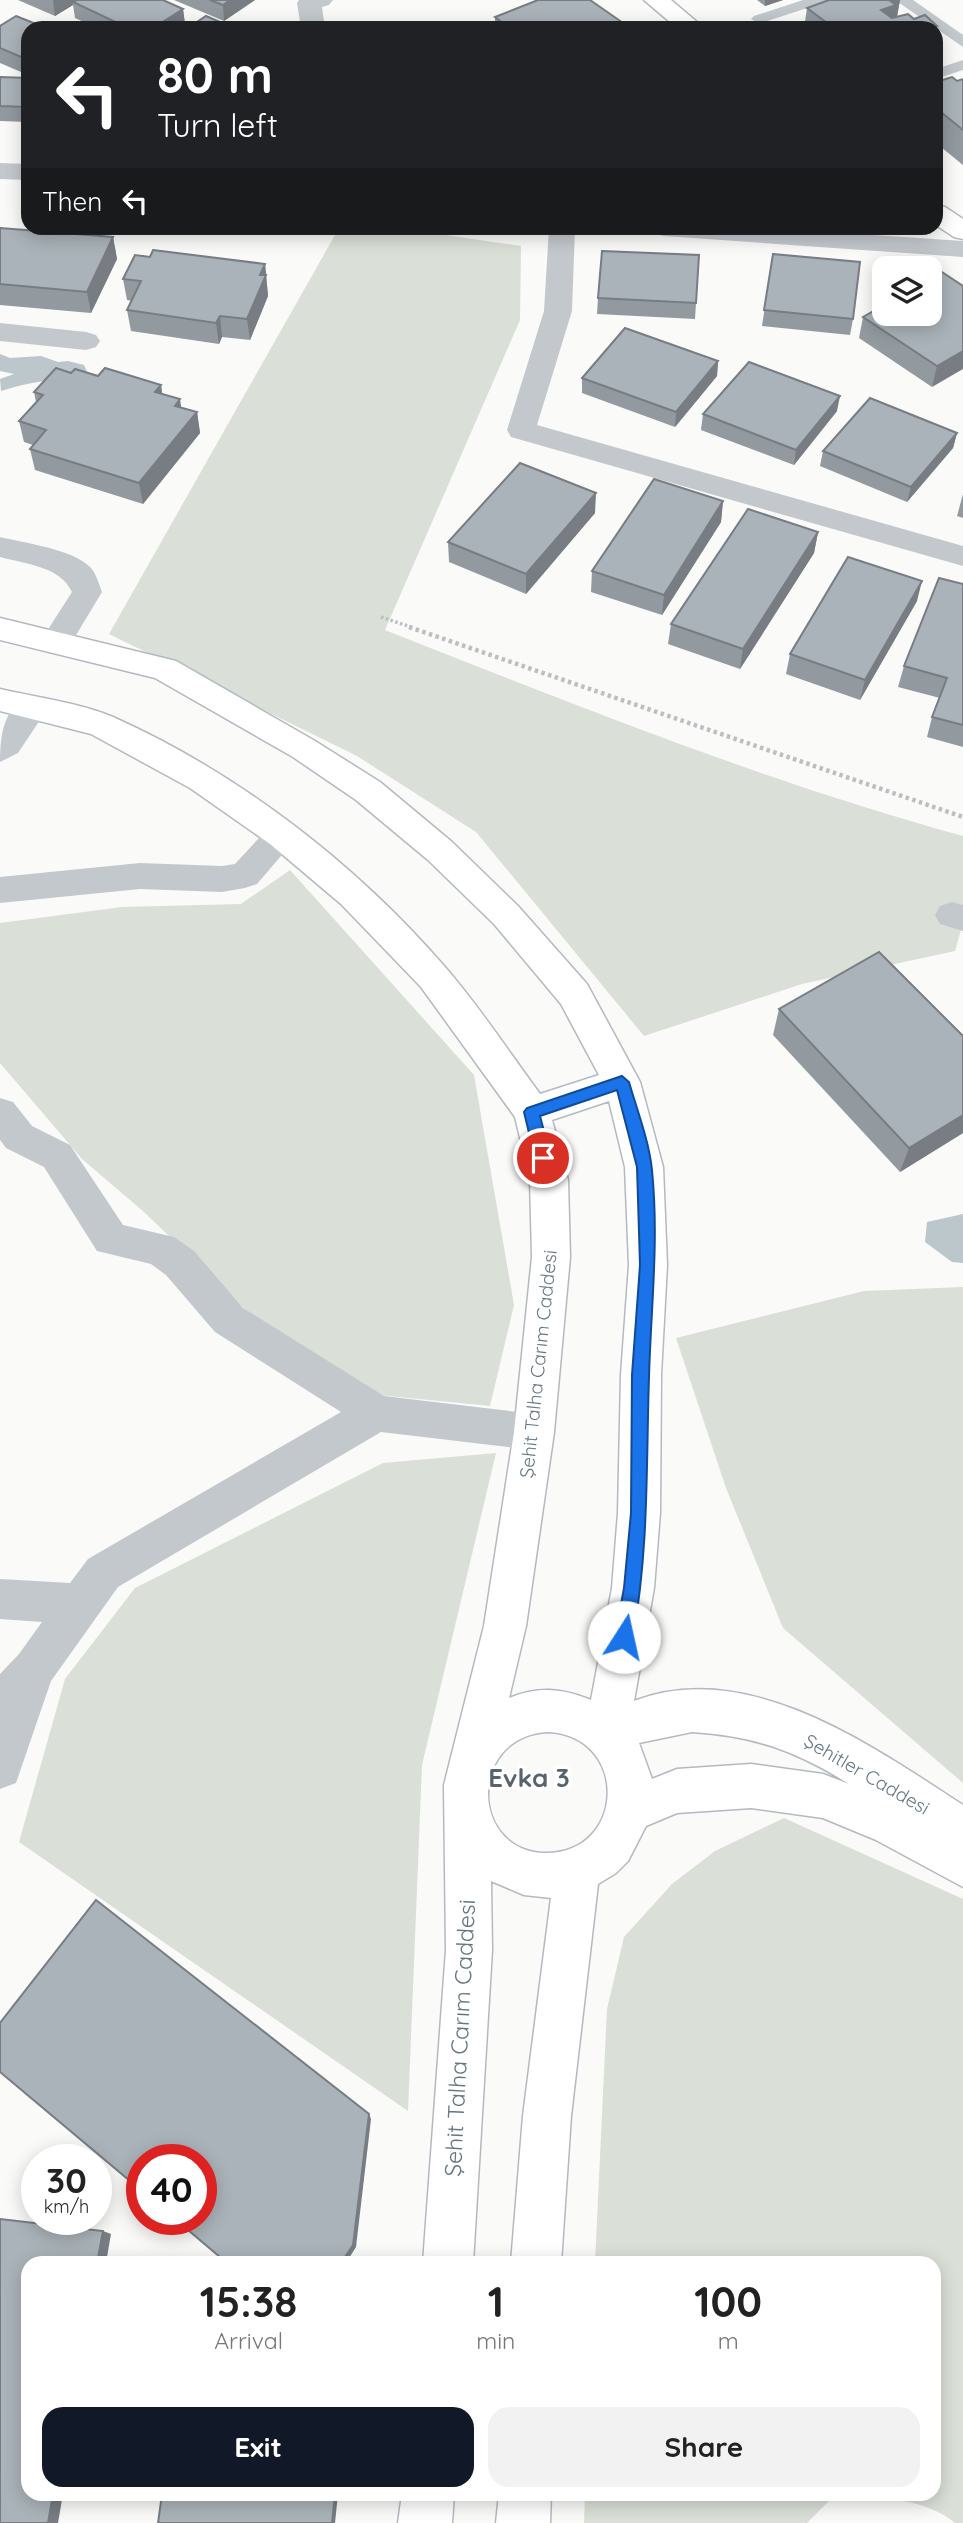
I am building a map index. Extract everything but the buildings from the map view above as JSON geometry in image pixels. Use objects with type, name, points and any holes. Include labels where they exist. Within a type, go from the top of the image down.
[{"type":"street","points":[[656,0],[683,21]]},
{"type":"street","points":[[312,1],[313,21]]},
{"type":"street","points":[[943,218],[963,232]]},
{"type":"street","points":[[562,235],[558,311],[521,430],[963,556]]},
{"type":"street","points":[[764,235],[963,249]]},
{"type":"street","points":[[0,332],[86,341]]},
{"type":"street","points":[[0,547],[56,561],[79,573],[87,592],[56,642]]},
{"type":"street","points":[[0,629],[165,669],[304,749],[369,791],[440,850],[506,915],[574,994],[622,1082],[644,1167],[648,1265],[641,1375],[639,1513],[634,1575],[606,1735]]},
{"type":"street","points":[[0,750],[7,745],[16,704]]},
{"type":"street","name":"Şehit Talha Carım Caddesi","points":[[16,704],[100,725],[202,779],[282,835],[353,895],[433,977],[532,1112],[549,1180],[551,1257],[534,1432],[505,1626],[472,1758]]},
{"type":"street","points":[[0,890],[140,876],[222,879],[245,875],[282,835]]},
{"type":"street","points":[[532,1112],[622,1082]]},
{"type":"street","points":[[0,1113],[19,1137],[57,1156],[111,1239],[160,1249],[180,1263],[229,1320],[377,1413],[534,1432]]},
{"type":"street","points":[[0,1705],[34,1669],[103,1573],[377,1413]]},
{"type":"street","points":[[0,1599],[81,1604]]},
{"type":"street","points":[[0,1767],[34,1669]]},
{"type":"street","points":[[533,1711],[559,1711],[584,1719],[606,1735],[622,1757],[630,1783],[629,1811],[620,1836],[601,1858],[577,1872],[550,1877],[522,1872],[497,1858],[479,1838],[467,1812],[465,1784],[472,1758],[486,1736],[508,1720],[533,1711]]},
{"type":"street","name":"Şehitler Caddesi","points":[[606,1735],[652,1716],[699,1711],[739,1713],[789,1729],[856,1764],[963,1831]]},
{"type":"street","name":"Şehitler Caddesi","points":[[629,1811],[677,1791],[751,1786],[823,1796],[891,1823],[963,1864]]},
{"type":"street","name":"Şehit Talha Carım Caddesi","points":[[448,2256],[468,1950],[467,1812]]},
{"type":"street","points":[[536,2256],[539,2202],[557,2022],[577,1872]]},
{"type":"street","points":[[425,2523],[427,2501]]},
{"type":"street","points":[[523,2523],[524,2501]]},
{"type":"lane","points":[[759,19],[818,0]]},
{"type":"lane","points":[[903,0],[932,21]]},
{"type":"lane","points":[[943,29],[963,43]]},
{"type":"lane","points":[[943,72],[963,65]]},
{"type":"path","points":[[381,617],[963,817]]},
{"type":"shaded area","points":[[335,235],[446,235],[521,246],[520,320],[385,630],[599,714],[744,767],[889,815],[963,836],[963,923],[955,951],[802,984],[644,1036],[476,832],[357,756],[109,634]]},
{"type":"shaded area","points":[[0,354],[10,358],[41,356],[58,362],[68,361],[84,365],[88,374],[1,391],[0,379],[14,374],[0,371]]},
{"type":"shaded area","points":[[290,870],[474,1075],[514,1305],[490,1406],[378,1395],[251,1315],[144,1212],[82,1159],[0,1063],[0,923],[122,907],[241,904]]},
{"type":"shaded area","points":[[963,1214],[963,1263],[952,1262],[925,1242],[927,1222]]},
{"type":"shaded area","points":[[963,1287],[963,1783],[783,1628],[726,1488],[676,1338],[864,1291]]},
{"type":"shaded area","points":[[496,1453],[422,1765],[408,2111],[19,1842],[65,1679],[135,1588],[383,1463]]},
{"type":"shaded area","points":[[784,1818],[963,1899],[963,2523],[955,2523],[918,2504],[901,2501],[941,2501],[941,2256],[595,2256],[607,2009],[624,1937],[672,1884],[715,1851]]},
{"type":"shaded area","points":[[585,2501],[829,2501],[807,2523],[584,2523]]},
{"type":"district","name":"Evka 3","points":[[529,1778]]},
{"type":"route","points":[[543,1158],[532,1112],[622,1082],[644,1167],[648,1265],[641,1375],[639,1513],[633,1588],[624,1637]]}]
